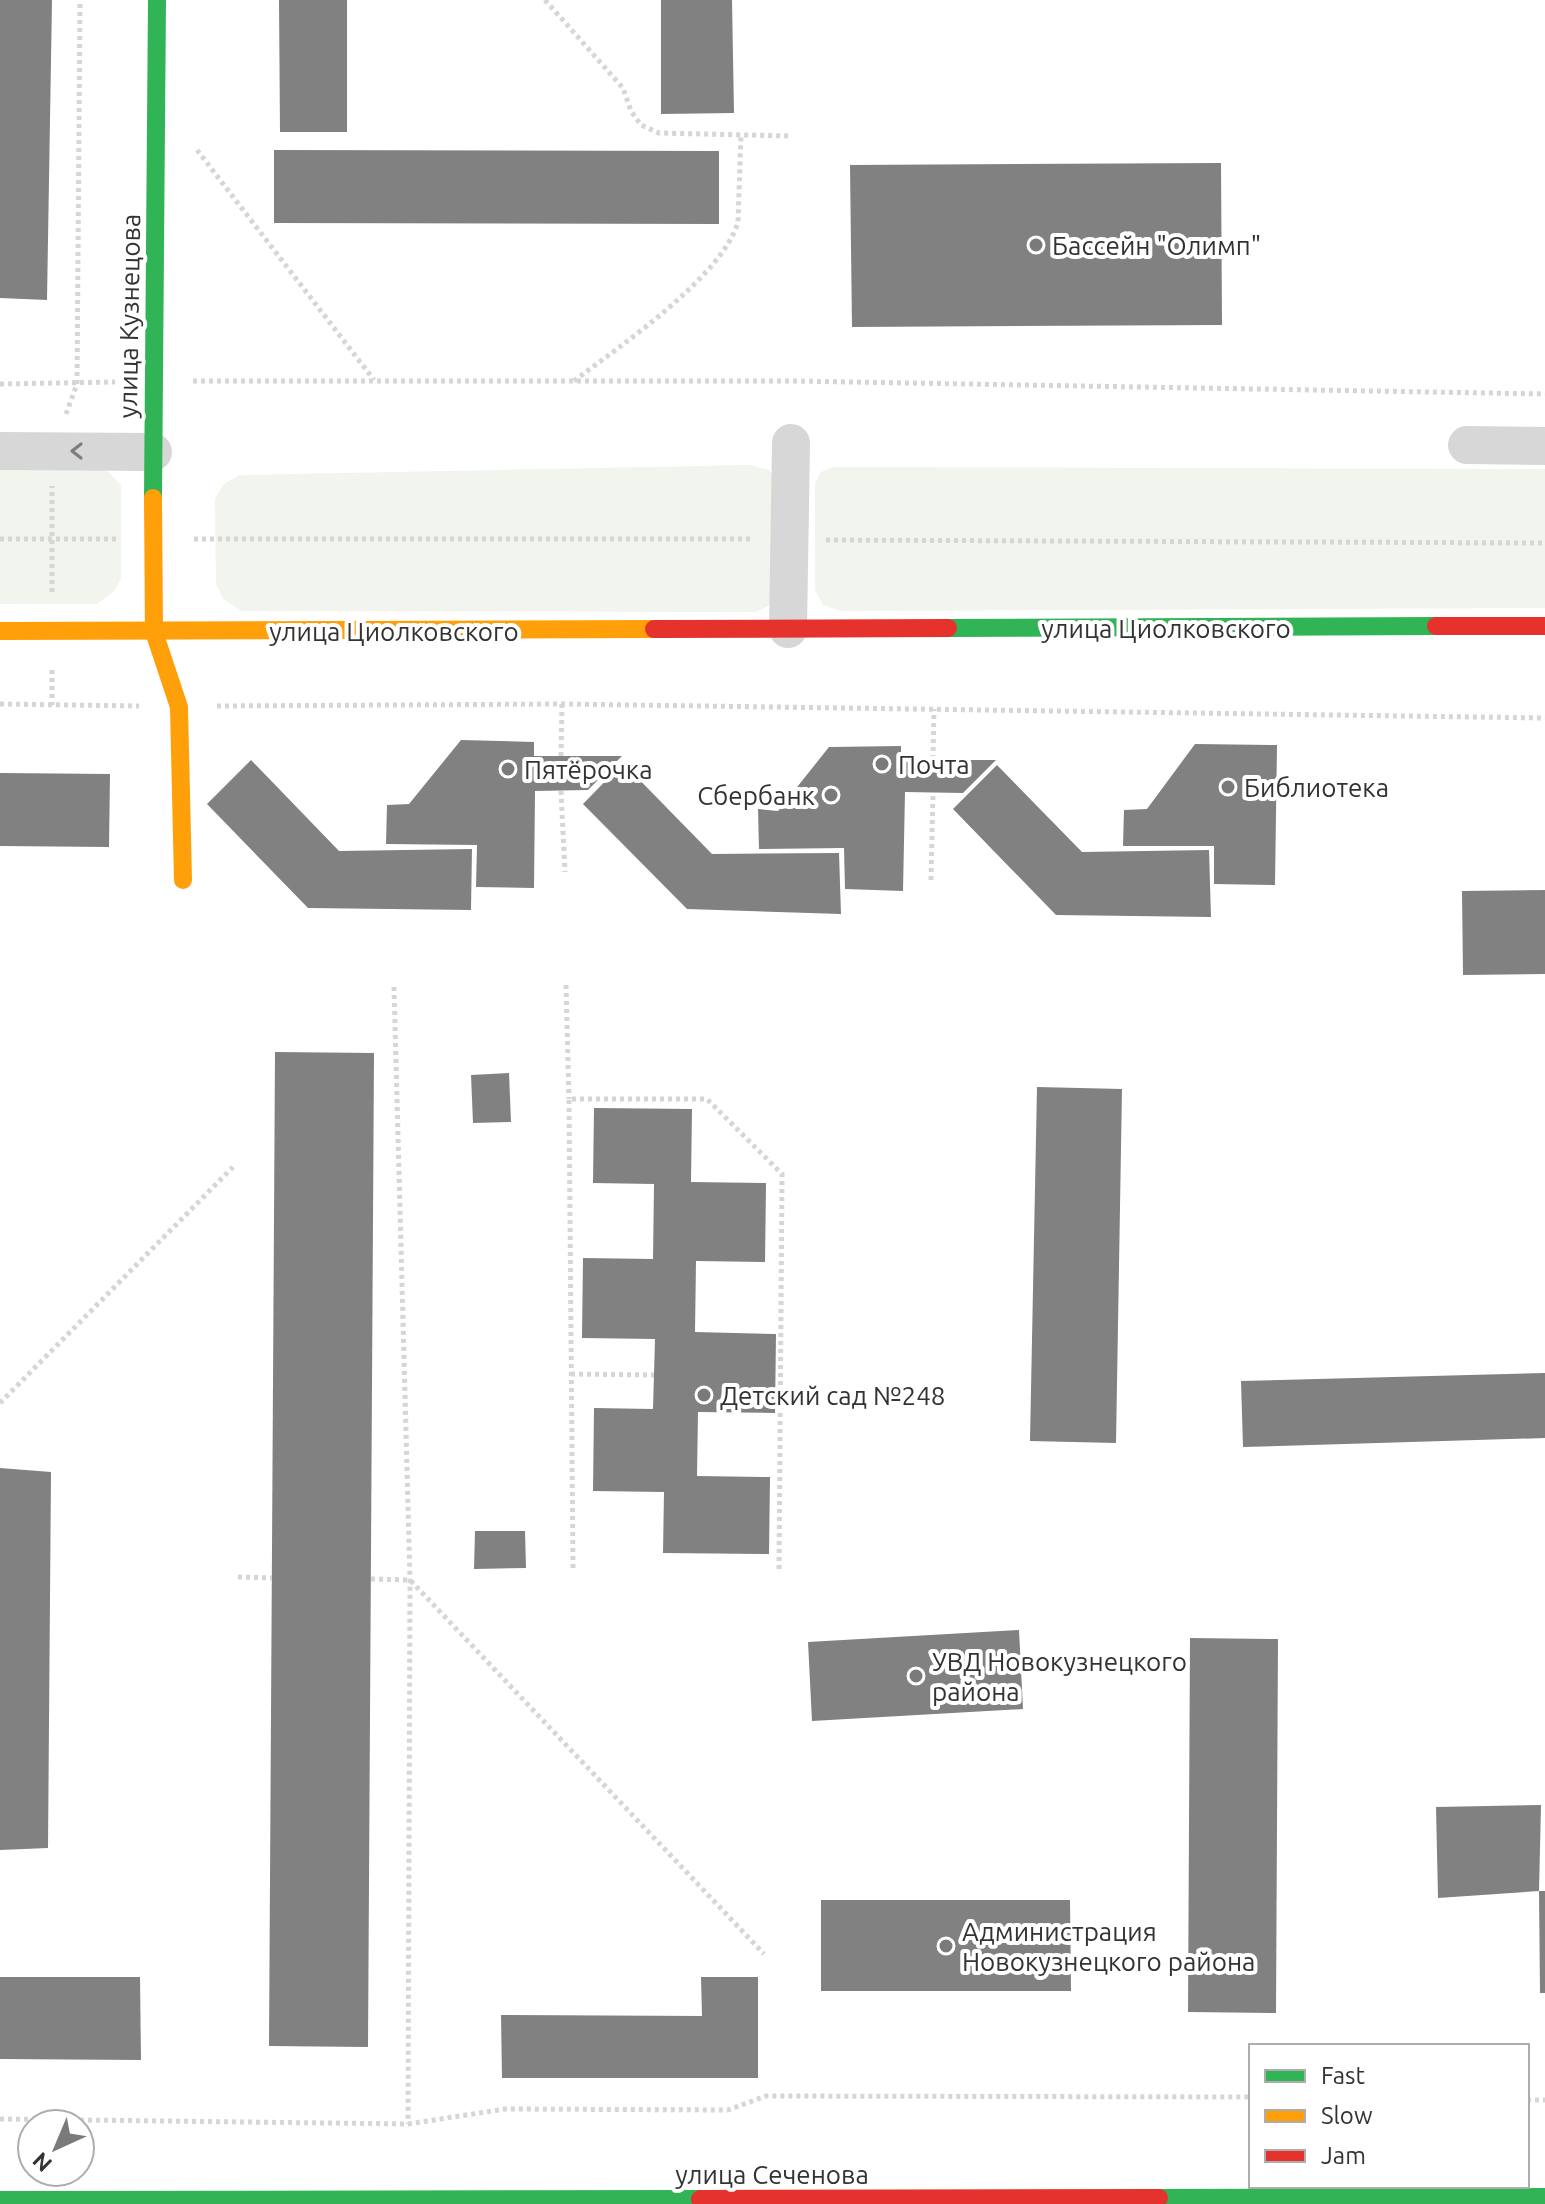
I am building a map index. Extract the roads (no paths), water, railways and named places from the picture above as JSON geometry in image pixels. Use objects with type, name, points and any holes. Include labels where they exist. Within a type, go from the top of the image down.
[{"type":"street","name":"улица Кузнецова","points":[[157,0],[154,632],[179,707],[183,880]]},
{"type":"street","points":[[788,629],[791,443]]},
{"type":"street","points":[[1467,445],[1545,446]]},
{"type":"street","points":[[0,451],[153,452]]},
{"type":"street","name":"улица Циолковского","points":[[0,631],[1545,626]]},
{"type":"street","name":"улица Сеченова","points":[[0,2200],[1545,2197]]},
{"type":"place","name":"Бассейн \"Олимп\"","points":[[1036,245]]},
{"type":"place","name":"Почта","points":[[882,764]]},
{"type":"place","name":"Пятёрочка","points":[[508,769]]},
{"type":"place","name":"Библиотека","points":[[1228,787]]},
{"type":"place","name":"Сбербанк","points":[[831,795]]},
{"type":"place","name":"Детский сад №248","points":[[704,1395]]},
{"type":"place","name":"УВД Новокузнецкого района","points":[[916,1676]]},
{"type":"place","name":"Администрация Новокузнецкого района","points":[[946,1946]]}]
